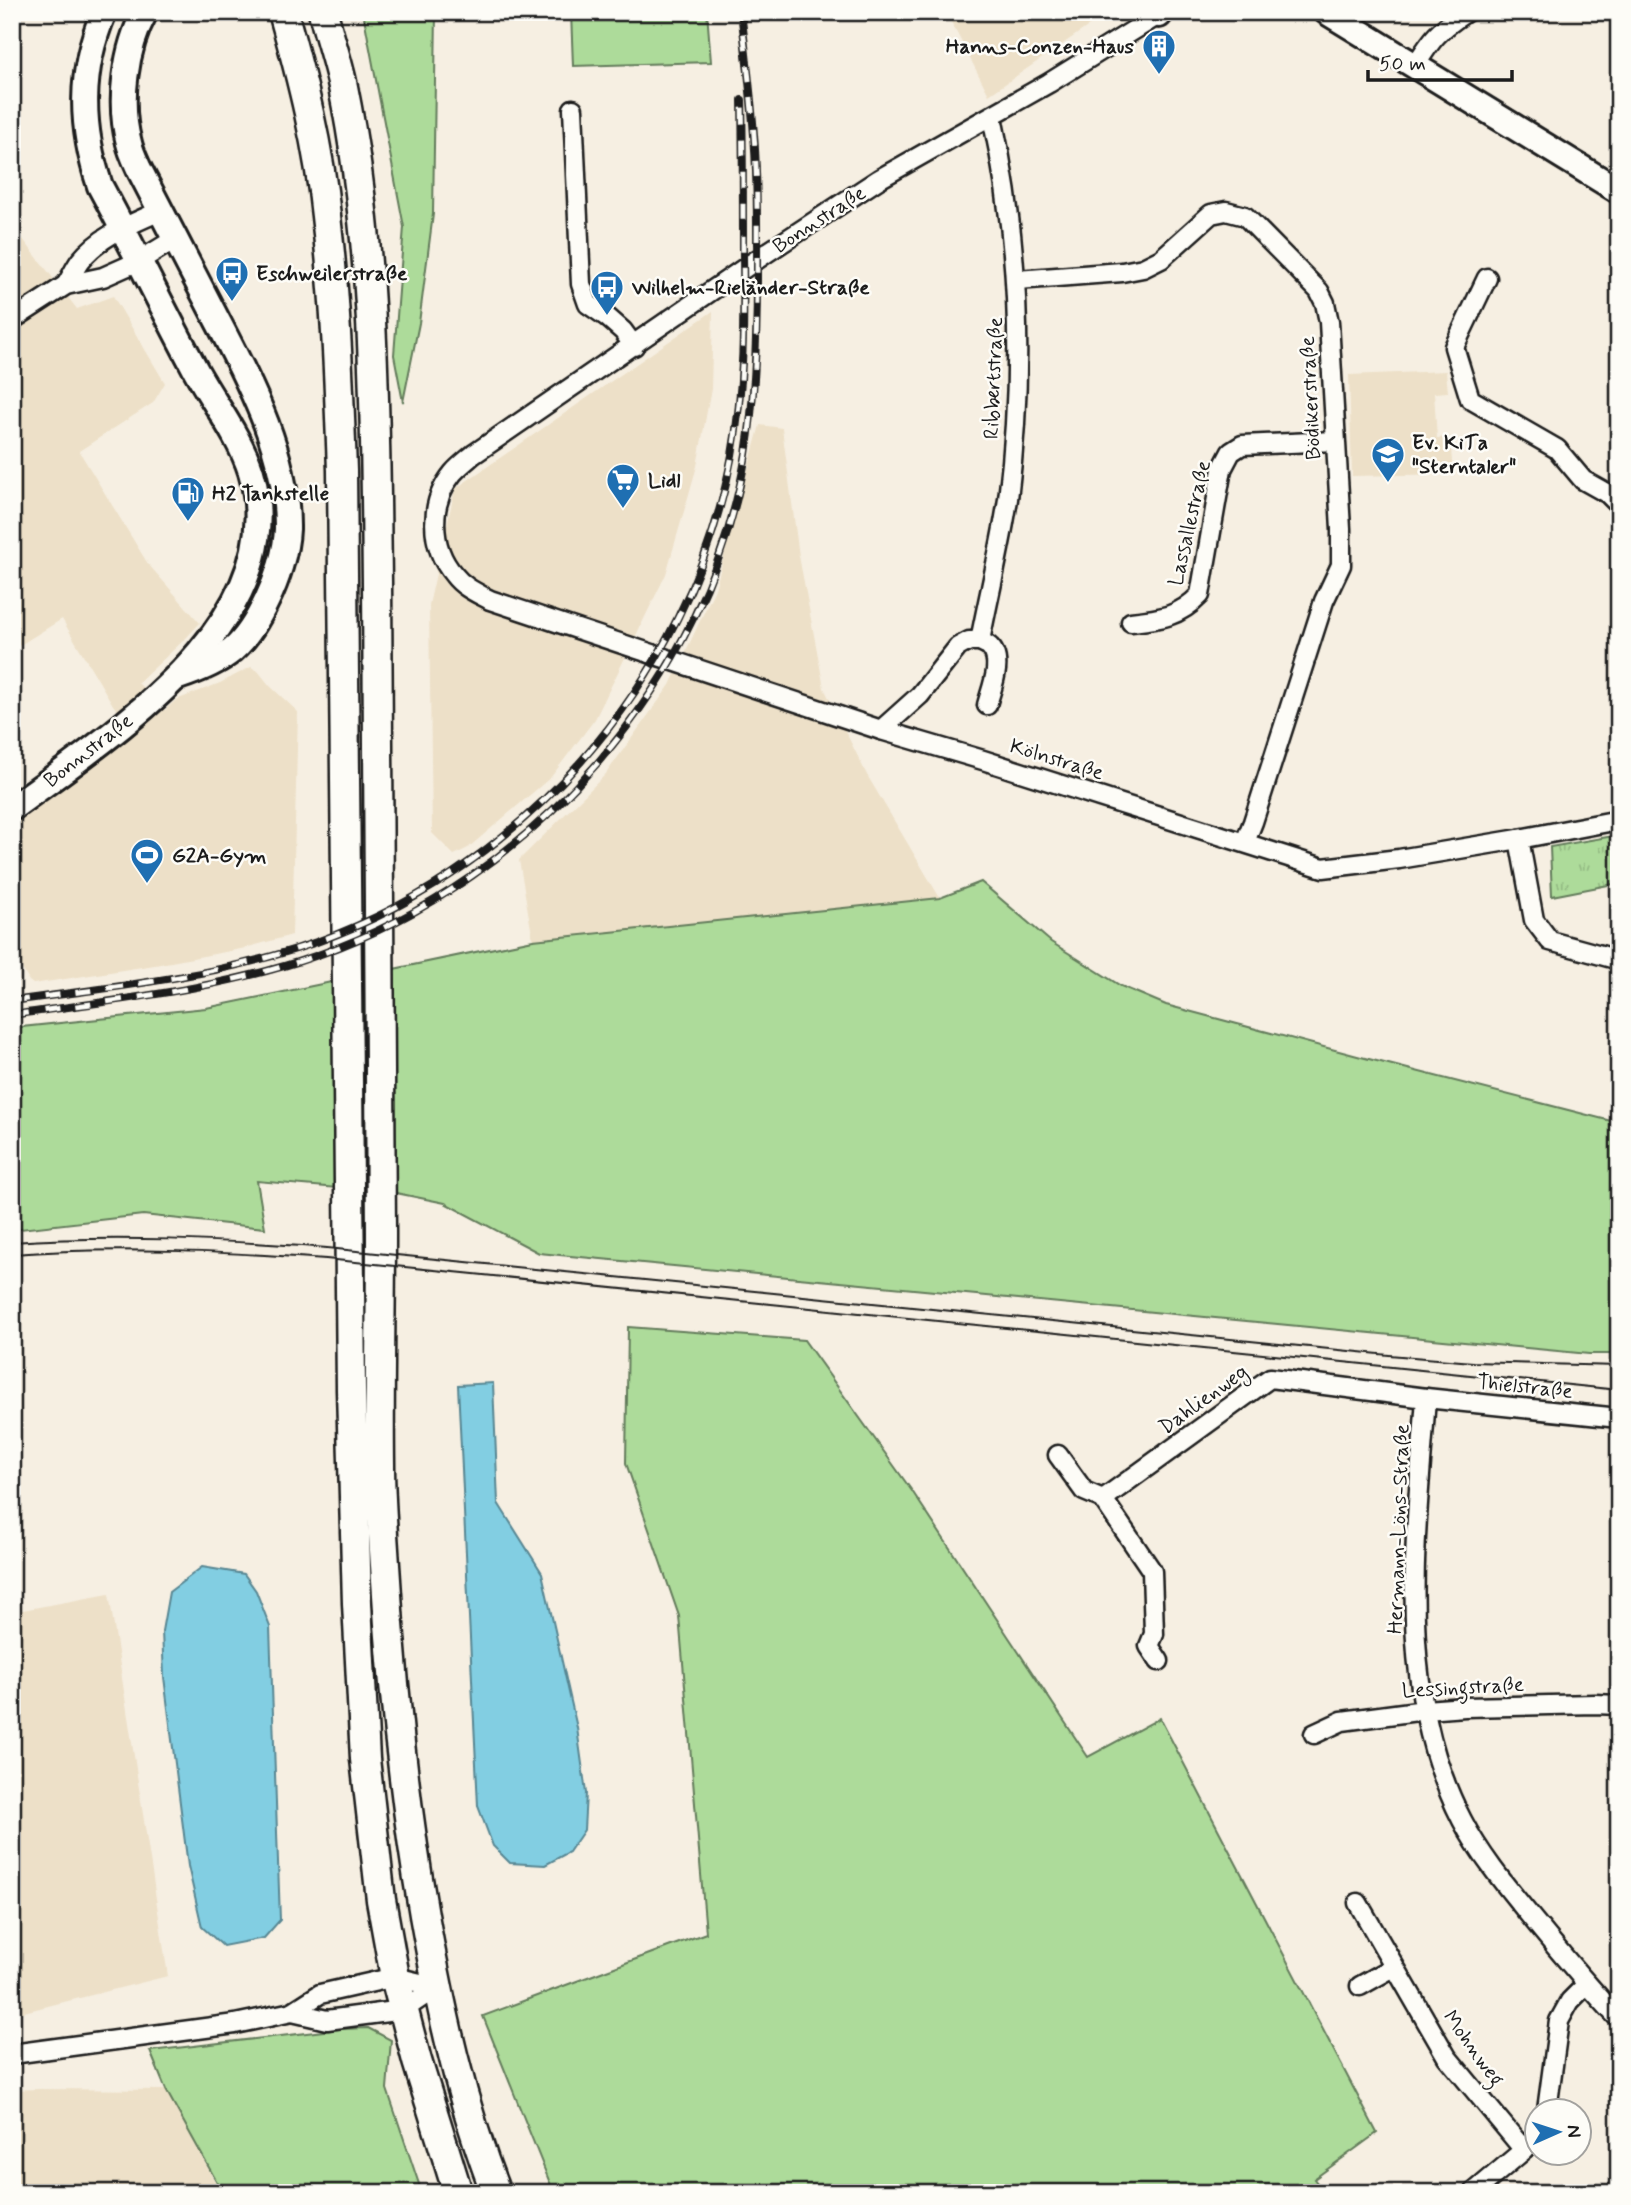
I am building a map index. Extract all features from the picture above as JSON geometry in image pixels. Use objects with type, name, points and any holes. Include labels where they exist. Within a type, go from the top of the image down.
[{"type":"main road","name":"Bonnstraße","points":[[12,808],[146,705],[168,684],[216,632],[247,576],[255,552],[257,501],[251,471],[239,444],[205,389],[100,186],[90,153],[85,116],[85,82],[104,12]]},
{"type":"main road","points":[[145,12],[135,30],[126,64],[128,141],[139,169],[241,367],[256,402],[273,445],[282,481],[287,532],[273,587],[247,636],[227,656],[168,684]]},
{"type":"main road","points":[[283,12],[314,135],[324,201],[339,386],[351,1390],[365,1759],[381,1900],[402,2010],[458,2193]]},
{"type":"main road","points":[[323,12],[342,83],[358,177],[371,311],[380,800],[380,1469],[387,1608],[397,1727],[416,1870],[437,1987],[478,2146],[496,2193]]},
{"type":"main road","points":[[1327,12],[1619,191]]},
{"type":"street","points":[[1415,66],[1431,39],[1466,12]]},
{"type":"street","name":"Bonnstraße","points":[[438,549],[436,508],[442,491],[453,472],[474,454],[768,252],[879,180],[992,117],[1160,13]]},
{"type":"street","points":[[573,109],[581,284],[588,304],[615,324],[634,346]]},
{"type":"street","name":"Ribbertstraße","points":[[980,640],[1007,502],[1017,408],[1019,332],[1017,280],[1010,220],[992,117]]},
{"type":"street","points":[[66,285],[79,262],[99,242],[123,227],[160,211]]},
{"type":"street","name":"Bödikerstraße","points":[[1017,280],[1143,268],[1161,259],[1211,214],[1226,211],[1245,216],[1319,291],[1325,303],[1329,322],[1341,565],[1324,601],[1254,822],[1245,842]]},
{"type":"street","points":[[12,320],[66,285],[103,277],[139,261],[176,239]]},
{"type":"street","points":[[1487,278],[1454,347],[1470,399],[1557,449],[1583,480],[1608,494],[1619,505]]},
{"type":"street","name":"Lassallestraße","points":[[1131,622],[1161,619],[1188,607],[1200,595],[1222,469],[1231,452],[1242,445],[1335,441]]},
{"type":"street","name":"Kölnstraße","points":[[438,549],[444,563],[455,577],[490,600],[881,730],[1323,868],[1399,859],[1619,820]]},
{"type":"street","points":[[881,730],[920,695],[958,647],[969,640],[980,640],[991,648],[996,658],[987,705]]},
{"type":"street","points":[[1519,839],[1534,920],[1539,929],[1550,941],[1619,960]]},
{"type":"street","name":"Dahlienweg","points":[[1103,1499],[1270,1378],[1426,1398]]},
{"type":"street","name":"Thielstraße","points":[[1426,1398],[1619,1418]]},
{"type":"street","name":"Hermann-Löns-Straße","points":[[1426,1398],[1413,1596],[1417,1664],[1436,1758],[1462,1820],[1503,1882],[1619,2019]]},
{"type":"street","points":[[1058,1455],[1084,1491],[1103,1499],[1152,1571],[1154,1634],[1149,1646],[1159,1661]]},
{"type":"street","name":"Lessingstraße","points":[[1314,1734],[1342,1721],[1425,1710],[1478,1706],[1619,1705]]},
{"type":"street","name":"Mohnweg","points":[[1358,1903],[1447,2057],[1522,2148]]},
{"type":"street","points":[[1360,1986],[1394,1967]]},
{"type":"street","points":[[12,2054],[234,2024],[292,2012],[320,1994],[395,1977],[437,1987]]},
{"type":"street","points":[[1549,2096],[1559,2021],[1570,2001],[1587,1984]]},
{"type":"street","points":[[292,2012],[327,2020],[402,2010],[437,1987]]},
{"type":"street","points":[[1473,2193],[1492,2187],[1522,2152]]},
{"type":"shaded area","points":[[946,12],[1109,12],[989,95]]},
{"type":"shaded area","points":[[12,225],[77,309],[113,296],[165,383],[153,403],[79,451],[148,564],[200,623],[138,683],[165,710],[176,700],[220,683],[251,667],[298,712],[292,935],[241,949],[33,984],[12,951],[12,822],[131,728],[113,705],[62,619],[12,650]]},
{"type":"shaded area","points":[[713,311],[711,389],[697,466],[666,574],[595,719],[551,777],[468,848],[454,855],[432,833],[429,605],[455,489]]},
{"type":"shaded area","points":[[1446,371],[1448,392],[1434,393],[1437,438],[1450,437],[1453,474],[1352,476],[1349,375]]},
{"type":"shaded area","points":[[760,425],[782,428],[799,556],[824,688],[867,775],[940,898],[533,940],[519,860],[605,775],[670,685],[715,589]]},
{"type":"shaded area","points":[[109,1594],[168,1976],[12,2015],[12,1612]]},
{"type":"shaded area","points":[[12,2090],[166,2090],[221,2193],[12,2193]]},
{"type":"green space","points":[[363,12],[436,12],[433,214],[419,323],[403,402],[394,355],[404,227]]},
{"type":"green space","points":[[571,12],[707,12],[711,62],[573,66]]},
{"type":"green space","points":[[1619,835],[1619,883],[1552,896],[1550,847]]},
{"type":"green space","points":[[981,882],[1051,942],[1121,986],[1166,1005],[1619,1123],[1619,1354],[1589,1354],[539,1253],[445,1203],[396,1193],[257,1181],[265,1228],[143,1215],[12,1230],[12,1028],[206,1008],[533,940],[940,898]]},
{"type":"green space","points":[[628,1327],[804,1340],[912,1491],[1088,1757],[1160,1718],[1377,2133],[1314,2179],[1325,2193],[554,2193],[483,2016],[706,1933],[679,1616],[626,1463]]},
{"type":"green space","points":[[368,2028],[391,2040],[387,2089],[422,2193],[223,2193],[166,2090],[150,2051]]},
{"type":"water","points":[[493,1383],[498,1503],[542,1573],[577,1728],[586,1793],[584,1830],[569,1852],[545,1865],[510,1863],[493,1846],[478,1806],[458,1385]]},
{"type":"water","points":[[202,1567],[244,1574],[256,1591],[270,1627],[280,1920],[264,1938],[223,1946],[202,1927],[188,1866],[164,1677],[162,1631],[169,1592]]},
{"type":"tram line","points":[[12,1242],[170,1239],[327,1248],[1389,1355],[1473,1362],[1619,1366]]},
{"type":"tram line","points":[[12,1254],[130,1250],[326,1259],[1619,1390]]},
{"type":"railway","points":[[12,1015],[166,992],[243,977],[318,955],[397,921],[471,877],[538,823],[599,762],[651,693],[693,618],[726,538],[749,432],[756,345],[757,189],[753,120],[741,12]]},
{"type":"railway","points":[[12,1001],[226,968],[296,949],[376,917],[451,874],[520,822],[581,761],[634,693],[677,619],[710,539],[732,455],[739,405],[743,330],[742,100]]},
{"type":"place","name":"Hanns-Conzen-Haus","points":[[1159,76]]},
{"type":"place","name":"Eschweilerstraße","points":[[232,303]]},
{"type":"place","name":"Wilhelm-Rieländer-Straße","points":[[607,317]]},
{"type":"place","name":"Ev. KiTa \"Sterntaler\"","points":[[1388,484]]},
{"type":"place","name":"Lidl","points":[[623,510]]},
{"type":"place","name":"H2 Tankstelle","points":[[188,523]]},
{"type":"place","name":"G2A-Gym","points":[[147,885]]}]
